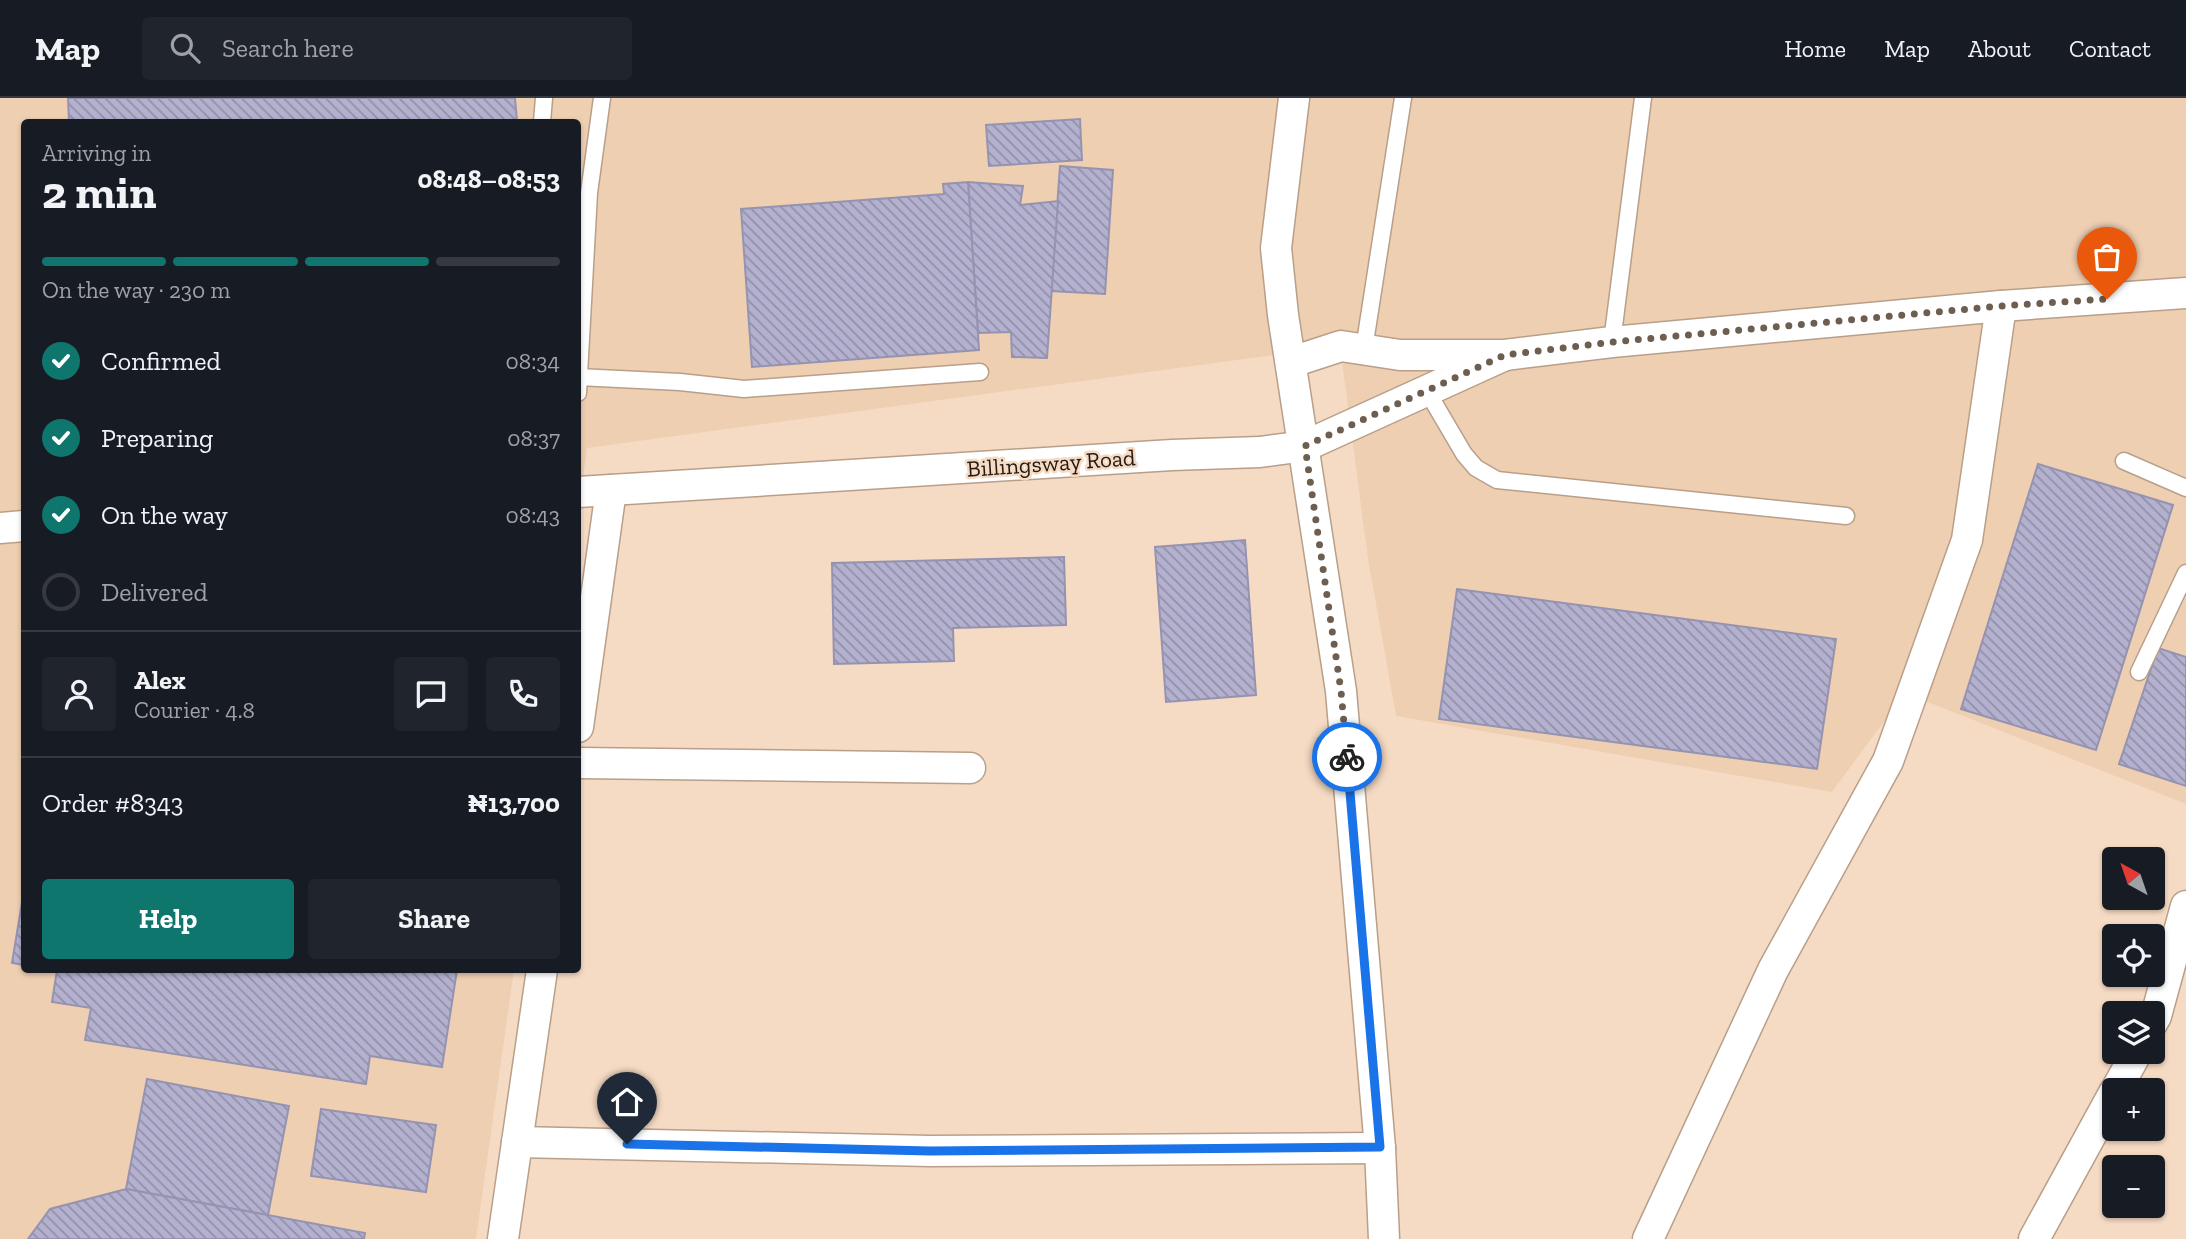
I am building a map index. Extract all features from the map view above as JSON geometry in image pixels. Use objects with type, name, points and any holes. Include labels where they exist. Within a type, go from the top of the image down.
[{"type":"street","points":[[1294,98],[1276,248],[1283,315],[1341,691],[1380,1147],[1384,1239]]},
{"type":"street","name":"Billingsway Road","points":[[1292,362],[1341,346],[1400,355],[1505,355],[1612,342],[2001,306],[2186,293]]},
{"type":"street","points":[[1648,1239],[1773,970],[1888,761],[1967,540],[2001,306]]},
{"type":"street","name":"Billingsway Road","points":[[581,492],[1172,455],[1259,452],[1305,446],[1505,355]]},
{"type":"street","points":[[581,705],[611,490]]},
{"type":"street","points":[[0,528],[21,526]]},
{"type":"street","points":[[581,763],[970,768]]},
{"type":"street","points":[[2160,1001],[2186,906]]},
{"type":"street","points":[[503,1239],[542,973]]},
{"type":"street","points":[[2035,1239],[2102,1116]]},
{"type":"street","points":[[517,1142],[930,1151],[1380,1147]]},
{"type":"lane","points":[[542,119],[544,98]]},
{"type":"lane","points":[[581,327],[589,193],[602,98]]},
{"type":"lane","points":[[1364,349],[1403,98]]},
{"type":"lane","points":[[1612,342],[1643,98]]},
{"type":"lane","points":[[581,377],[680,382],[744,389],[980,372]]},
{"type":"lane","points":[[1426,391],[1464,454],[1476,468],[1497,480],[1846,516]]},
{"type":"lane","points":[[2124,461],[2186,488]]},
{"type":"lane","points":[[2139,672],[2186,573]]},
{"type":"shaded area","points":[[0,98],[2186,98],[2186,804],[1905,693],[1832,792],[1396,716],[1368,559],[1340,346],[587,448],[581,491],[581,119],[21,119],[21,973],[514,973],[476,1239],[0,1239]]},
{"type":"building","points":[[68,98],[515,98],[517,119],[69,119]]},
{"type":"building","points":[[1080,119],[1082,160],[989,166],[986,125]]},
{"type":"building","points":[[1060,166],[1113,170],[1105,294],[1051,291]]},
{"type":"building","points":[[968,182],[1023,186],[1020,205],[1058,201],[1047,358],[1012,357],[1011,332],[978,333]]},
{"type":"building","points":[[968,182],[979,350],[752,367],[741,209],[944,194],[943,184]]},
{"type":"building","points":[[2038,464],[2173,505],[2096,750],[1961,709]]},
{"type":"building","points":[[1245,540],[1256,695],[1166,702],[1155,547]]},
{"type":"building","points":[[1064,557],[1066,625],[953,628],[954,661],[834,664],[832,563]]},
{"type":"building","points":[[1457,589],[1836,639],[1817,769],[1439,719]]},
{"type":"building","points":[[2158,648],[2186,657],[2186,786],[2119,764]]},
{"type":"building","points":[[21,908],[21,964],[12,963]]},
{"type":"building","points":[[57,973],[457,973],[442,1067],[370,1056],[366,1084],[85,1040],[91,1008],[52,1002]]},
{"type":"building","points":[[147,1079],[289,1106],[268,1215],[126,1189]]},
{"type":"building","points":[[321,1109],[436,1125],[426,1192],[311,1176]]},
{"type":"building","points":[[126,1189],[365,1233],[364,1239],[28,1239],[50,1209]]},
{"type":"way so far","points":[[1347,757],[1341,691],[1305,446],[1505,355],[1612,342],[2001,306],[2107,299]]},
{"type":"route","points":[[627,1144],[930,1151],[1380,1147],[1347,757]]}]
